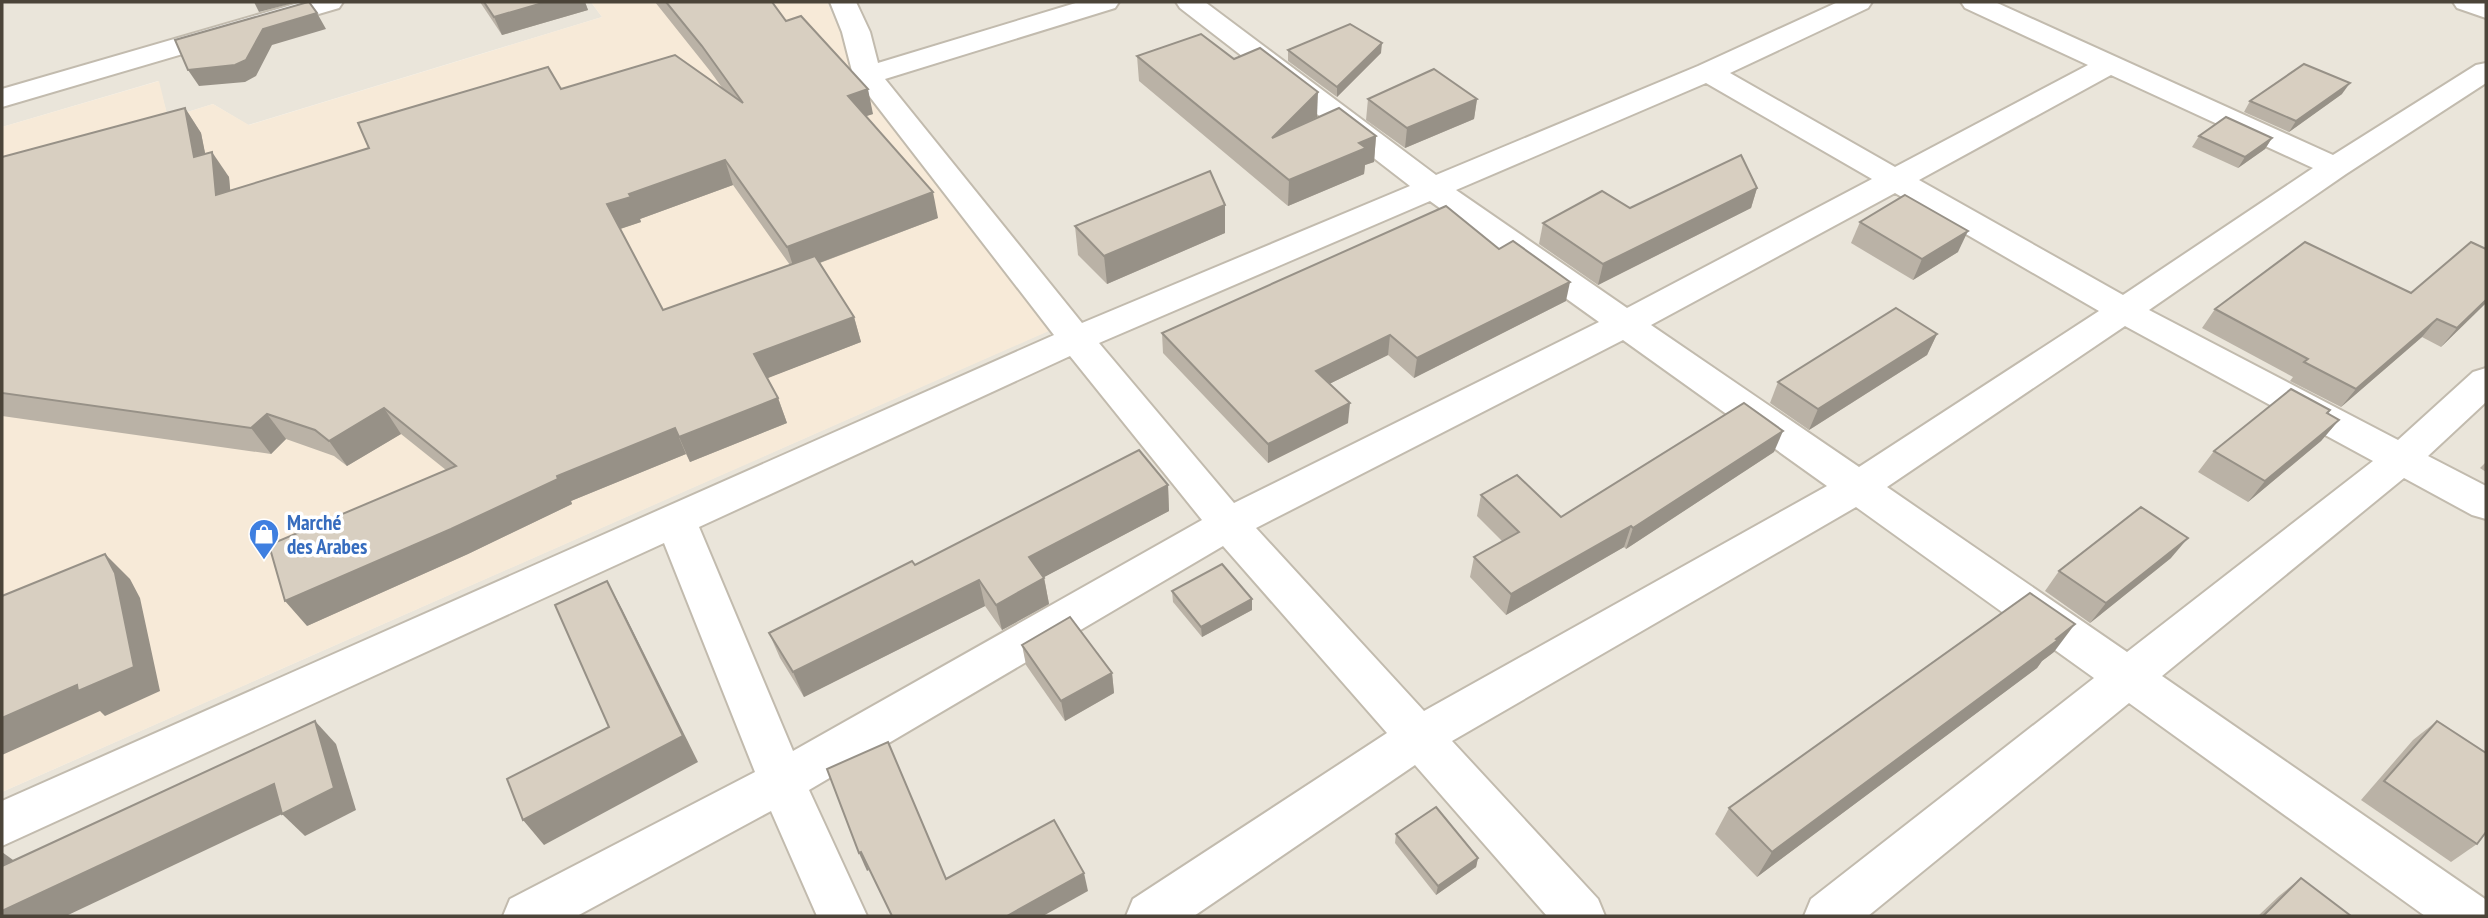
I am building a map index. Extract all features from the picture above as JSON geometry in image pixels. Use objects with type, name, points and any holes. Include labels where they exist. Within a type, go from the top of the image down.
[{"type":"street","points":[[2,98],[330,2]]},
{"type":"street","points":[[843,2],[856,32],[867,75],[1076,339],[1228,524],[1580,916]]},
{"type":"street","points":[[867,75],[1106,2]]},
{"type":"street","points":[[1189,2],[1434,189],[2467,916]]},
{"type":"street","points":[[2,824],[676,522],[1076,339],[1708,72],[1859,2]]},
{"type":"street","points":[[1974,2],[2335,167]]},
{"type":"street","points":[[2466,2],[2486,10]]},
{"type":"street","points":[[528,916],[782,781],[1228,524],[1625,324],[2109,65]]},
{"type":"street","points":[[1151,916],[1419,737],[1858,487],[2335,167],[2486,71]]},
{"type":"street","points":[[1708,72],[2124,311],[2486,504]]},
{"type":"street","points":[[1829,916],[2401,459],[2486,381]]},
{"type":"street","points":[[676,522],[782,781],[842,916]]},
{"type":"shaded area","points":[[2,2],[591,2],[602,17],[248,125],[213,104],[168,118],[158,81],[2,127]]},
{"type":"shaded area","name":"Marché des Arabes","points":[[591,2],[827,2],[849,53],[1051,330],[2,792],[2,127],[159,81],[168,118],[213,104],[249,125],[602,17]]},
{"type":"shaded area","points":[[827,2],[2486,2],[2486,916],[2,916],[2,792],[1050,330],[849,53]]},
{"type":"building","points":[[309,2],[317,13],[263,29],[246,60],[235,65],[188,70],[175,40]]},
{"type":"building","points":[[484,2],[546,2],[494,17]]},
{"type":"building","points":[[666,2],[772,2],[786,21],[801,16],[868,89],[848,96],[933,192],[787,247],[725,160],[607,204],[663,310],[815,256],[854,317],[754,354],[778,398],[679,437],[675,428],[557,476],[558,479],[451,529],[285,601],[269,545],[456,466],[384,408],[329,441],[315,430],[267,414],[251,428],[2,393],[2,157],[185,108],[194,157],[212,152],[216,195],[369,148],[358,123],[548,67],[561,89],[675,55],[743,103]]},
{"type":"building","points":[[1350,24],[1382,43],[1337,87],[1288,50]]},
{"type":"building","points":[[1201,34],[1234,59],[1260,48],[1318,92],[1272,138],[1339,108],[1376,136],[1359,143],[1366,148],[1289,180],[1137,56]]},
{"type":"building","points":[[2304,64],[2350,83],[2296,121],[2250,101]]},
{"type":"building","points":[[1434,69],[1477,99],[1407,128],[1368,99]]},
{"type":"building","points":[[2226,117],[2272,138],[2245,157],[2199,136]]},
{"type":"building","points":[[1741,155],[1757,188],[1603,264],[1543,223],[1602,191],[1630,208]]},
{"type":"building","points":[[1210,171],[1225,205],[1104,256],[1075,226]]},
{"type":"building","points":[[1905,195],[1968,231],[1922,259],[1860,222]]},
{"type":"building","points":[[1446,206],[1499,249],[1513,241],[1570,282],[1417,358],[1390,335],[1316,371],[1350,403],[1268,444],[1162,333]]},
{"type":"building","points":[[2305,242],[2411,293],[2471,242],[2486,249],[2486,300],[2457,328],[2437,319],[2356,389],[2304,362],[2308,359],[2215,309]]},
{"type":"building","points":[[1896,308],[1937,334],[1818,409],[1778,382]]},
{"type":"building","points":[[2291,389],[2330,410],[2327,413],[2339,420],[2265,481],[2214,451]]},
{"type":"building","points":[[1744,403],[1783,431],[1633,528],[1631,526],[1511,594],[1474,557],[1519,532],[1481,495],[1517,475],[1561,517]]},
{"type":"building","points":[[1139,450],[1168,485],[1029,557],[1044,578],[996,605],[979,580],[793,672],[769,633],[912,561],[915,565]]},
{"type":"building","points":[[2141,507],[2188,538],[2106,603],[2059,571]]},
{"type":"building","points":[[105,554],[115,573],[134,667],[78,691],[77,685],[2,718],[2,596]]},
{"type":"building","points":[[1222,564],[1252,599],[1201,627],[1172,591]]},
{"type":"building","points":[[607,581],[683,736],[523,820],[507,779],[609,727],[555,605]]},
{"type":"building","points":[[2030,593],[2075,624],[2056,639],[2058,640],[1772,852],[1729,808]]},
{"type":"building","points":[[1070,617],[1112,673],[1061,701],[1022,645]]},
{"type":"building","points":[[315,721],[334,788],[282,814],[274,784],[2,911],[2,866]]},
{"type":"building","points":[[2437,721],[2486,753],[2486,832],[2477,844],[2384,781]]},
{"type":"building","points":[[888,742],[946,879],[1054,820],[1084,873],[1007,916],[892,916],[861,852],[859,853],[827,769]]},
{"type":"building","points":[[1436,807],[1478,858],[1438,886],[1396,834]]},
{"type":"building","points":[[2301,878],[2351,916],[2263,916]]},
{"type":"place","name":"Marché des Arabes","points":[[264,561]]}]
